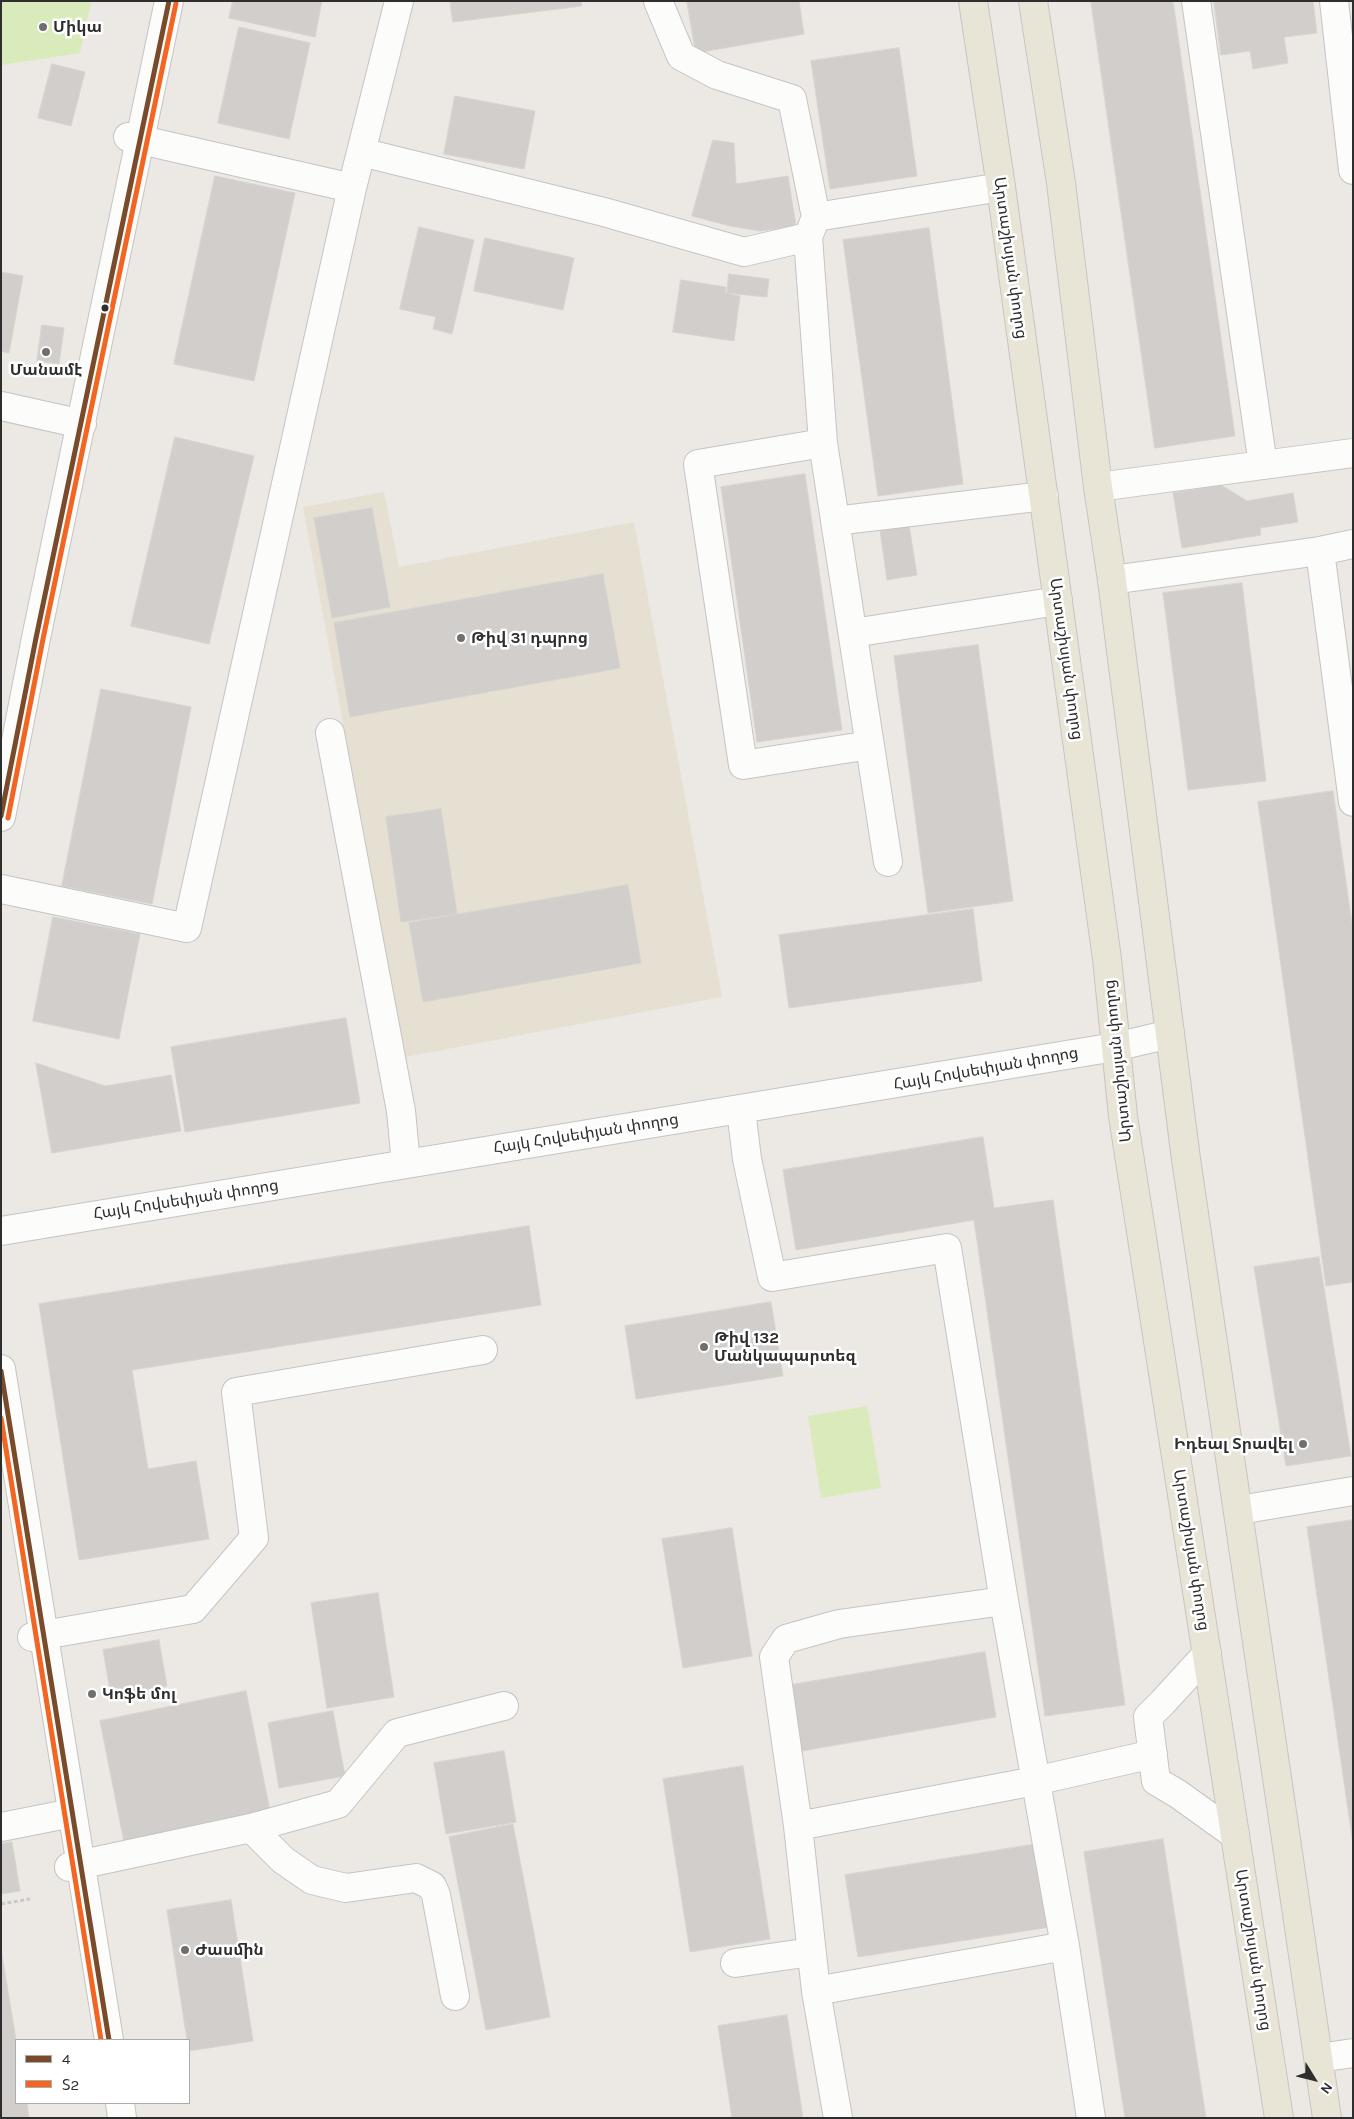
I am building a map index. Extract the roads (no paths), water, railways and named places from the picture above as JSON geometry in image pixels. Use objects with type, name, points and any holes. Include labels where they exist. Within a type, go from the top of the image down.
[{"type":"main road","name":"Արտաշիսյան փողոց","points":[[973,1],[1001,188],[1107,959],[1123,1116],[1279,2118]]},
{"type":"main road","points":[[1033,1],[1061,183],[1098,487],[1112,580],[1186,1159],[1239,1510],[1319,2058],[1326,2118]]},
{"type":"street","points":[[135,139],[156,1]]},
{"type":"street","points":[[1,817],[76,422],[135,139],[169,1]]},
{"type":"street","points":[[1,889],[187,928],[352,188],[399,1]]},
{"type":"street","points":[[658,1],[681,56],[717,75],[792,99],[812,227],[823,443],[888,862]]},
{"type":"street","points":[[1196,1],[1263,465]]},
{"type":"street","points":[[1334,1],[1353,170]]},
{"type":"street","points":[[135,139],[352,188]]},
{"type":"street","points":[[361,152],[604,212],[744,252],[812,227],[1001,188]]},
{"type":"street","points":[[1,406],[76,422]]},
{"type":"street","points":[[1,742],[76,422]]},
{"type":"street","points":[[823,443],[698,464],[744,766],[870,745]]},
{"type":"street","points":[[1098,487],[1353,453]]},
{"type":"street","points":[[836,521],[1044,496]]},
{"type":"street","points":[[1112,580],[1320,551],[1353,544]]},
{"type":"street","points":[[1320,551],[1353,802]]},
{"type":"street","points":[[853,633],[1058,601]]},
{"type":"street","points":[[330,733],[401,1111],[406,1164]]},
{"type":"street","name":"Հայկ Հովսեփյան փողոց","points":[[1,1231],[742,1110],[1115,1047],[1170,1034]]},
{"type":"street","points":[[742,1110],[747,1159],[772,1277],[947,1248],[1004,1601],[1065,1946],[1091,2118]]},
{"type":"street","points":[[37,1636],[193,1609],[254,1538],[236,1392],[483,1350]]},
{"type":"street","points":[[1,1370],[37,1636],[75,1866],[97,2039]]},
{"type":"street","points":[[1,1462],[37,1636]]},
{"type":"street","points":[[1239,1510],[1353,1491]]},
{"type":"street","points":[[838,2118],[816,1991],[798,1826],[774,1657],[786,1639],[839,1624],[1004,1601]]},
{"type":"street","points":[[1207,1654],[1148,1717],[1156,1781],[1178,1794],[1235,1835]]},
{"type":"street","points":[[75,1866],[251,1828],[338,1804],[397,1734],[504,1706]]},
{"type":"street","points":[[798,1826],[1035,1781],[1153,1754]]},
{"type":"street","points":[[1,1827],[67,1814]]},
{"type":"street","points":[[251,1828],[283,1860],[312,1880],[346,1888],[416,1878],[432,1886],[436,1895],[454,1996]]},
{"type":"street","points":[[75,1866],[109,2039]]},
{"type":"street","points":[[816,1991],[1065,1946]]},
{"type":"street","points":[[735,1963],[811,1952]]},
{"type":"street","points":[[1319,2058],[1353,2053]]},
{"type":"street","points":[[107,2104],[109,2118]]},
{"type":"street","points":[[120,2104],[122,2118]]},
{"type":"place","name":"Միկա","points":[[43,27]]},
{"type":"place","name":"Մանամէ","points":[[46,352]]},
{"type":"place","name":"Թիվ 31 դպրոց","points":[[461,638]]},
{"type":"place","name":"Թիվ 132 Մանկապարտեզ","points":[[704,1347]]},
{"type":"place","name":"Իդեալ Տրավել","points":[[1303,1444]]},
{"type":"place","name":"Կոֆե մոլ","points":[[92,1694]]},
{"type":"place","name":"Ժասմին","points":[[185,1950]]}]
